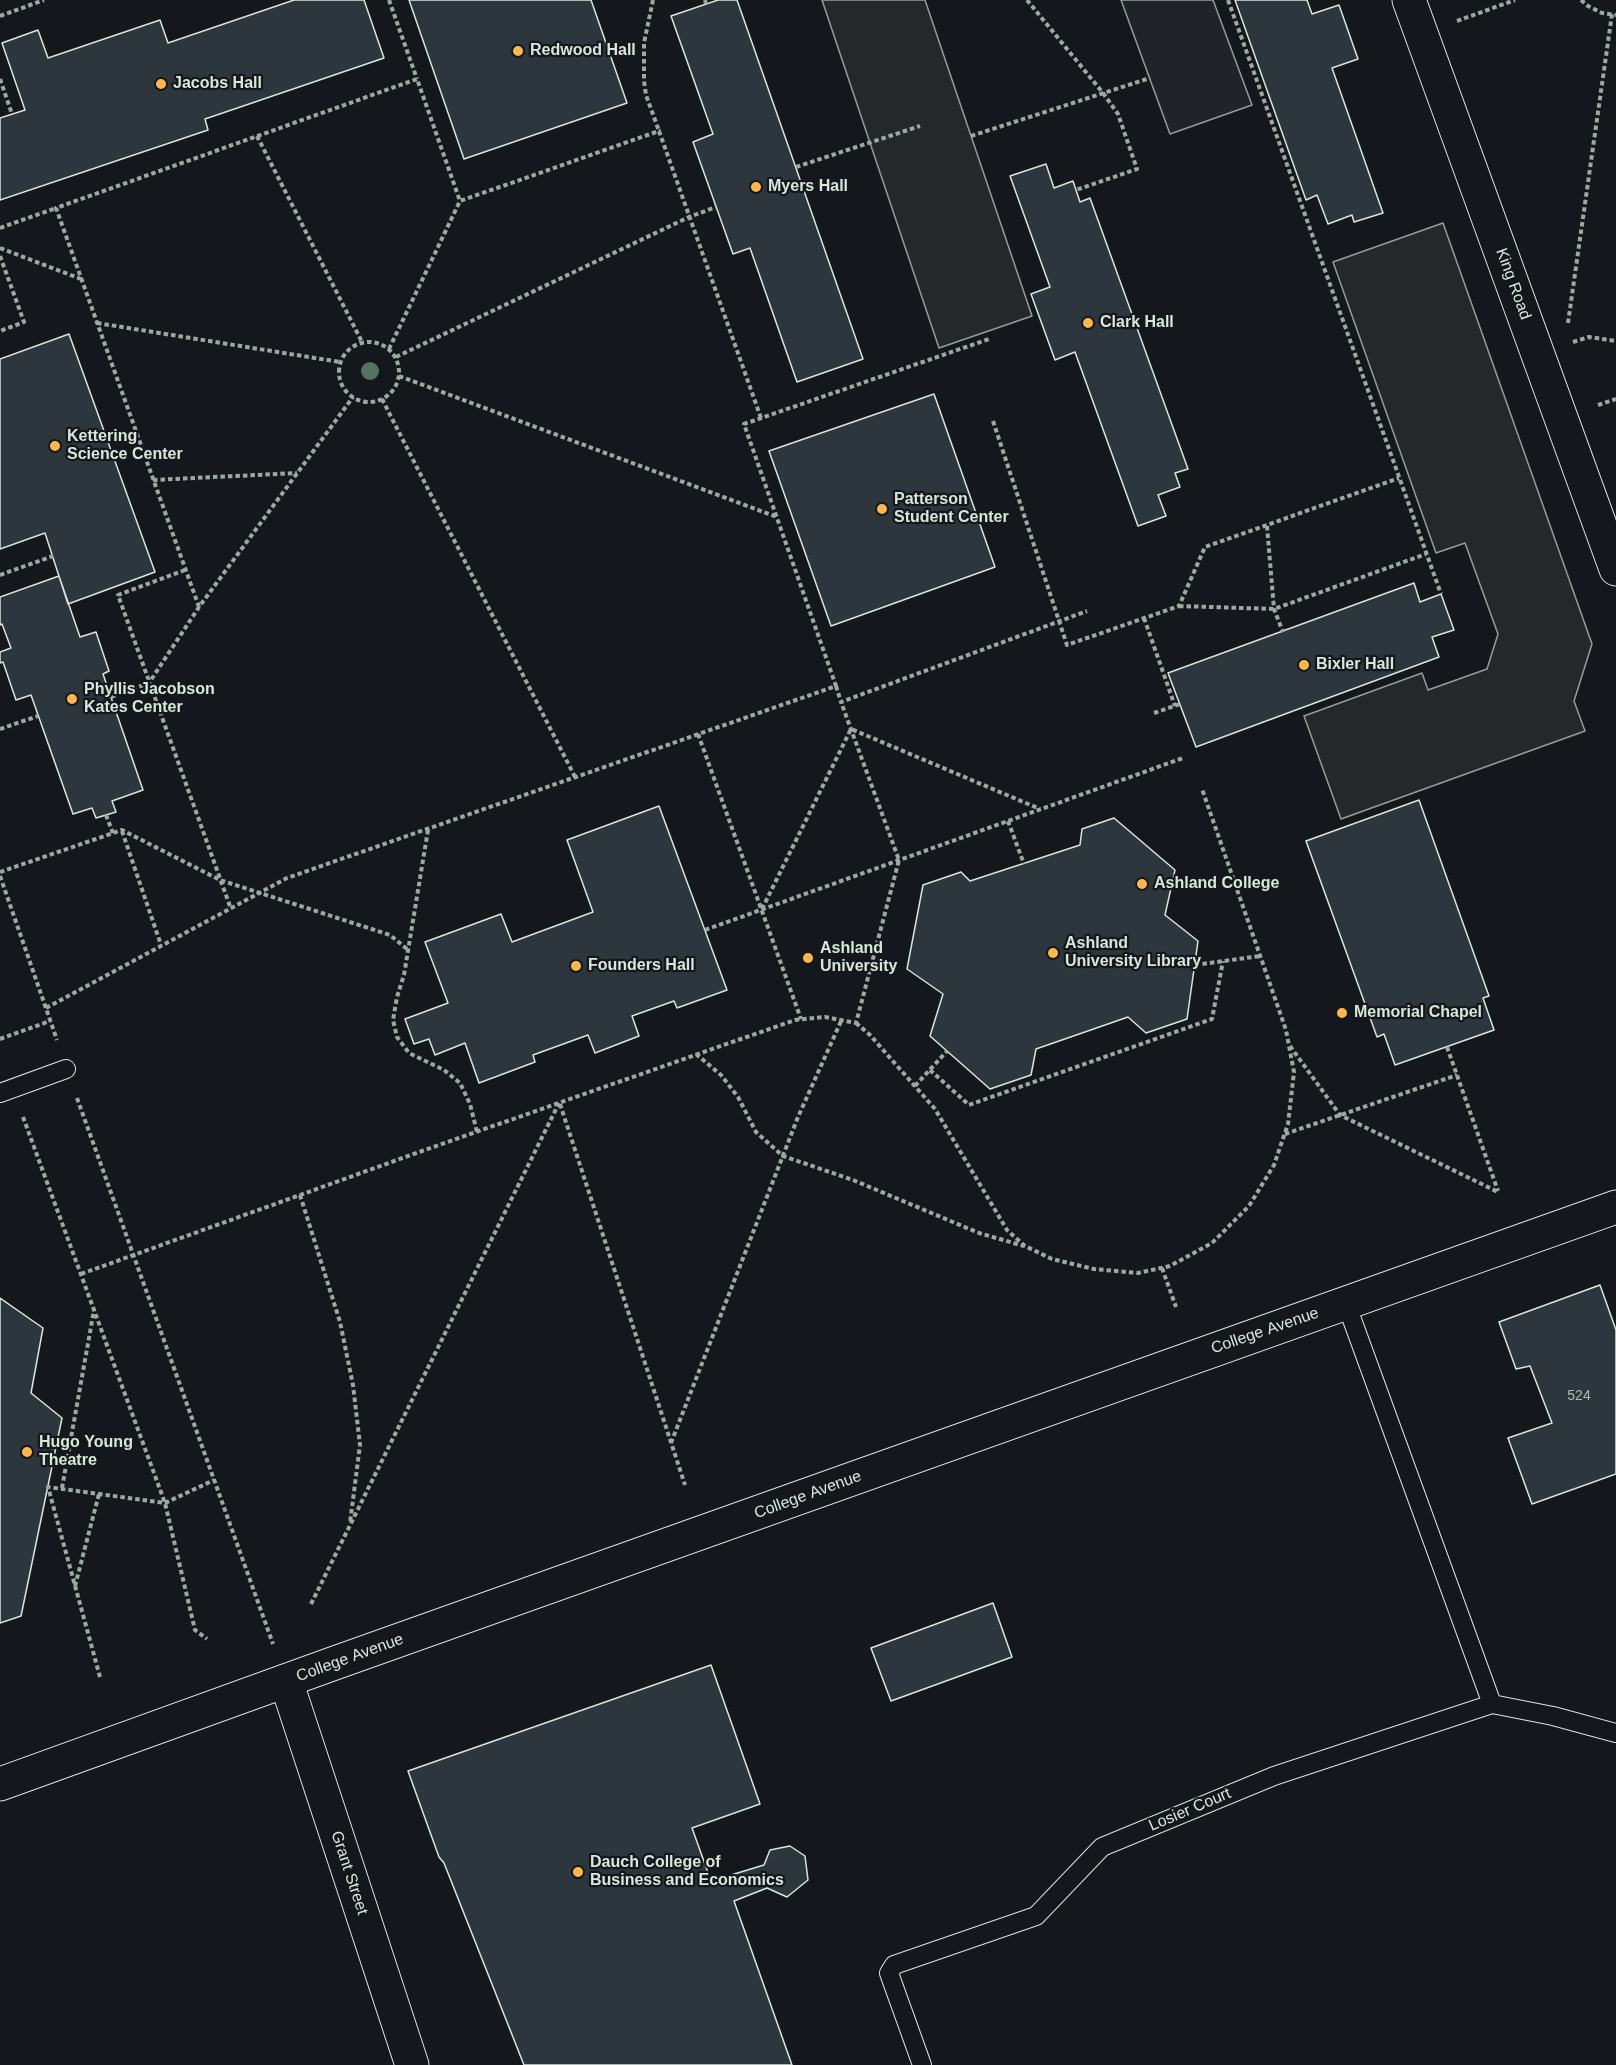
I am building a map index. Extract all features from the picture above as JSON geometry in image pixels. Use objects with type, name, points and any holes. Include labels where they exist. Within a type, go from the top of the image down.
[{"type":"street","name":"King Road","points":[[1409,0],[1616,569]]},
{"type":"street","name":"College Avenue","points":[[0,1784],[1616,1207]]},
{"type":"street","name":"Grant Street","points":[[286,1681],[412,2065]]},
{"type":"lane","points":[[6,1090],[66,1069]]},
{"type":"lane","points":[[1346,1303],[1492,1704]]},
{"type":"lane","name":"Losier Court","points":[[922,2065],[889,1973],[894,1965],[1036,1916],[1102,1847],[1274,1776],[1492,1704],[1553,1716],[1616,1733]]},
{"type":"path","points":[[0,16],[44,0]]},
{"type":"path","points":[[389,0],[460,201]]},
{"type":"path","points":[[653,0],[644,43],[646,95],[761,418]]},
{"type":"path","points":[[1027,0],[1118,114],[1137,170],[1076,190]]},
{"type":"path","points":[[1228,0],[1441,594]]},
{"type":"path","points":[[1450,23],[1515,0]]},
{"type":"path","points":[[1567,333],[1614,14],[1602,13],[1581,0]]},
{"type":"path","points":[[971,136],[1150,78]]},
{"type":"path","points":[[0,79],[12,114]]},
{"type":"path","points":[[0,228],[417,79]]},
{"type":"path","points":[[796,167],[920,126]]},
{"type":"path","points":[[389,349],[460,201],[659,131]]},
{"type":"path","points":[[257,136],[362,342]]},
{"type":"path","points":[[396,357],[689,216],[716,207]]},
{"type":"path","points":[[56,208],[199,607]]},
{"type":"path","points":[[0,248],[81,279]]},
{"type":"path","points":[[0,256],[24,322],[0,331]]},
{"type":"path","points":[[97,323],[340,362]]},
{"type":"path","points":[[1565,345],[1589,336],[1616,341]]},
{"type":"path","points":[[856,1023],[898,860],[744,424],[989,339]]},
{"type":"path","points":[[362,342],[381,344],[396,357],[399,376],[396,386],[390,394],[372,402],[353,397],[340,381],[340,362],[352,346],[362,342]]},
{"type":"path","points":[[399,376],[777,517]]},
{"type":"path","points":[[111,697],[149,683],[199,607],[353,397]]},
{"type":"path","points":[[382,399],[575,777]]},
{"type":"path","points":[[1588,409],[1616,399]]},
{"type":"path","points":[[993,421],[1067,645],[1179,606],[1274,609],[1426,554]]},
{"type":"path","points":[[153,480],[297,473]]},
{"type":"path","points":[[1179,606],[1205,548],[1399,478]]},
{"type":"path","points":[[1267,526],[1274,609],[1282,632]]},
{"type":"path","points":[[0,575],[53,556]]},
{"type":"path","points":[[185,570],[118,595],[231,909]]},
{"type":"path","points":[[841,702],[1087,611]]},
{"type":"path","points":[[1144,618],[1177,705],[1154,713]]},
{"type":"path","points":[[46,1008],[287,878],[836,686]]},
{"type":"path","points":[[0,729],[38,716]]},
{"type":"path","points":[[851,729],[1040,809]]},
{"type":"path","points":[[761,909],[851,729]]},
{"type":"path","points":[[698,734],[801,1019]]},
{"type":"path","points":[[705,930],[1183,758]]},
{"type":"path","points":[[696,1054],[721,1075],[738,1097],[756,1132],[783,1156],[853,1180],[979,1233],[1025,1246],[1052,1259],[1094,1269],[1137,1273],[1170,1266],[1212,1243],[1249,1206],[1274,1165],[1285,1134],[1294,1072],[1286,1030],[1203,789]]},
{"type":"path","points":[[106,815],[113,833]]},
{"type":"path","points":[[1008,821],[1024,864]]},
{"type":"path","points":[[122,830],[161,945]]},
{"type":"path","points":[[286,1681],[66,1069],[0,874],[122,830],[220,880],[390,935],[407,949]]},
{"type":"path","points":[[428,830],[404,975],[393,1020],[397,1037],[409,1053],[444,1070],[460,1083],[470,1104],[477,1132]]},
{"type":"path","points":[[1195,965],[1260,956]]},
{"type":"path","points":[[930,1070],[969,1105],[1212,1019],[1223,961]]},
{"type":"path","points":[[81,1274],[696,1054],[801,1019],[825,1017],[856,1023],[870,1035],[935,1108],[1007,1230],[1025,1246]]},
{"type":"path","points":[[671,1443],[798,1117],[842,1019]]},
{"type":"path","points":[[0,1039],[50,1021]]},
{"type":"path","points":[[1288,1043],[1340,1115],[1498,1192],[1447,1047]]},
{"type":"path","points":[[915,1086],[947,1051]]},
{"type":"path","points":[[1285,1134],[1457,1075]]},
{"type":"path","points":[[6,1090],[81,1274],[165,1503],[195,1630],[207,1639]]},
{"type":"path","points":[[559,1102],[685,1485]]},
{"type":"path","points":[[311,1604],[559,1102]]},
{"type":"path","points":[[300,1196],[340,1322],[353,1385],[360,1445],[350,1526]]},
{"type":"path","points":[[1162,1268],[1176,1307]]},
{"type":"path","points":[[62,1489],[94,1309]]},
{"type":"path","points":[[100,1677],[48,1487],[165,1503],[214,1480]]},
{"type":"path","points":[[75,1586],[99,1494]]},
{"type":"shaded area","points":[[822,0],[925,0],[1032,316],[939,348]]},
{"type":"shaded area","points":[[1121,0],[1213,0],[1252,105],[1170,134]]},
{"type":"shaded area","points":[[1443,223],[1592,644],[1574,701],[1585,731],[1341,819],[1304,716],[1422,673],[1428,690],[1487,669],[1498,634],[1465,543],[1436,553],[1333,262]]},
{"type":"building","name":"Jacobs Hall","points":[[294,0],[364,0],[384,58],[205,119],[208,130],[0,200],[0,118],[25,110],[2,43],[38,30],[48,58],[160,20],[168,43]]},
{"type":"building","name":"Redwood Hall","points":[[409,0],[591,0],[627,103],[464,159]]},
{"type":"building","name":"Myers Hall","points":[[718,0],[737,0],[863,359],[797,382],[750,248],[733,254],[693,142],[713,134],[671,16]]},
{"type":"building","points":[[1235,0],[1307,0],[1312,14],[1339,5],[1358,59],[1332,68],[1383,213],[1354,222],[1352,215],[1328,224],[1317,195],[1306,200]]},
{"type":"building","name":"Clark Hall","points":[[1046,164],[1054,188],[1073,181],[1080,202],[1090,198],[1188,469],[1175,473],[1180,487],[1158,495],[1166,516],[1138,526],[1075,352],[1055,360],[1031,294],[1050,287],[1010,176]]},
{"type":"building","name":"Kettering Science Center","points":[[69,334],[155,572],[68,604],[45,533],[0,549],[0,359]]},
{"type":"building","name":"Patterson Student Center","points":[[934,394],[995,567],[831,626],[769,451]]},
{"type":"building","name":"Phyllis Jacobson Kates Center","points":[[59,576],[80,637],[96,632],[109,671],[103,674],[143,790],[112,801],[116,812],[96,818],[92,808],[73,814],[31,695],[16,700],[3,662],[0,663],[0,652],[11,648],[2,624],[0,625],[0,597]]},
{"type":"building","name":"Bixler Hall","points":[[1414,583],[1420,602],[1441,594],[1454,630],[1432,637],[1439,657],[1196,747],[1168,673]]},
{"type":"building","name":"Memorial Chapel","points":[[1419,800],[1489,996],[1483,998],[1494,1030],[1395,1065],[1384,1034],[1377,1037],[1306,841]]},
{"type":"building","name":"Founders Hall","points":[[659,806],[727,990],[677,1008],[674,1001],[632,1016],[639,1036],[595,1053],[588,1035],[533,1055],[535,1062],[479,1083],[465,1043],[435,1055],[429,1039],[414,1044],[405,1019],[448,1003],[425,942],[501,914],[512,942],[593,912],[567,840]]},
{"type":"building","name":"Ashland University Library","points":[[1114,818],[1175,870],[1165,915],[1198,941],[1187,1019],[1146,1033],[1128,1017],[1036,1049],[1031,1075],[990,1089],[930,1036],[943,994],[907,969],[923,885],[961,872],[970,881],[1080,845],[1082,829]]},
{"type":"building","points":[[1600,1285],[1616,1330],[1616,1474],[1532,1504],[1508,1438],[1552,1423],[1530,1366],[1516,1369],[1499,1322]]},
{"type":"building","name":"Hugo Young Theatre","points":[[0,1298],[43,1328],[31,1393],[62,1418],[21,1616],[0,1623]]},
{"type":"building","points":[[993,1603],[1012,1657],[891,1701],[871,1648]]},
{"type":"building","name":"Dauch College of Business and Economics","points":[[711,1665],[760,1804],[692,1828],[711,1881],[764,1865],[770,1850],[790,1846],[805,1856],[808,1880],[787,1897],[767,1888],[734,1901],[792,2065],[524,2065],[444,1863],[439,1857],[408,1771]]},
{"type":"place","name":"Redwood Hall","points":[[518,51]]},
{"type":"place","name":"Jacobs Hall","points":[[161,84]]},
{"type":"place","name":"Myers Hall","points":[[756,187]]},
{"type":"place","name":"Clark Hall","points":[[1088,323]]},
{"type":"place","name":"Kettering Science Center","points":[[55,446]]},
{"type":"place","name":"Patterson Student Center","points":[[882,509]]},
{"type":"place","name":"Bixler Hall","points":[[1304,665]]},
{"type":"place","name":"Phyllis Jacobson Kates Center","points":[[72,699]]},
{"type":"place","name":"Ashland College","points":[[1142,884]]},
{"type":"place","name":"Ashland University Library","points":[[1053,953]]},
{"type":"place","name":"Ashland University","points":[[808,958]]},
{"type":"place","name":"Founders Hall","points":[[576,966]]},
{"type":"place","name":"Memorial Chapel","points":[[1342,1013]]},
{"type":"place","name":"Hugo Young Theatre","points":[[27,1452]]},
{"type":"place","name":"Dauch College of Business and Economics","points":[[578,1872]]}]
